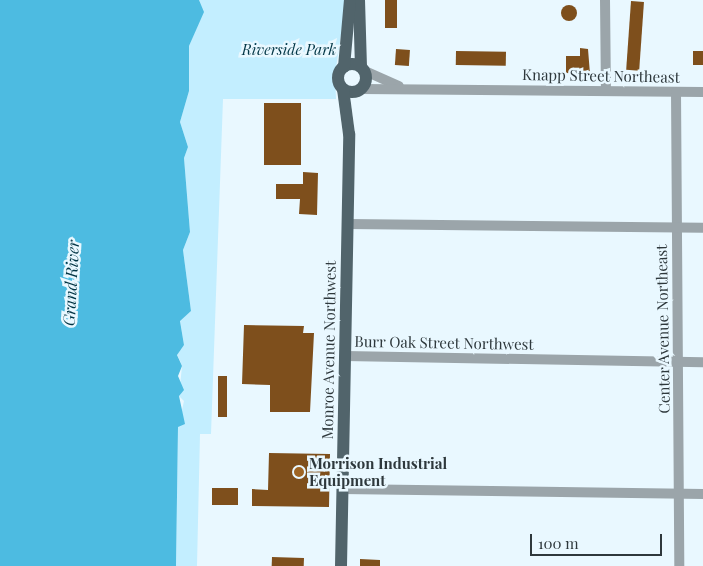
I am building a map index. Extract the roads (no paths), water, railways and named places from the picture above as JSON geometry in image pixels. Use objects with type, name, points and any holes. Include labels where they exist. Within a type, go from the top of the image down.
[{"type":"main road","points":[[350,0],[354,35],[363,69],[344,67],[354,35],[359,0]]},
{"type":"main road","name":"Monroe Avenue Northwest","points":[[341,566],[349,134],[343,89],[338,78],[344,67]]},
{"type":"main road","name":"Monroe Avenue Northwest","points":[[349,134],[363,69]]},
{"type":"main road","points":[[343,89],[360,90]]},
{"type":"street","points":[[605,0],[606,90]]},
{"type":"street","points":[[363,69],[408,88]]},
{"type":"street","name":"Knapp Street Northeast","points":[[360,90],[408,88],[703,92]]},
{"type":"street","name":"Center Avenue Northeast","points":[[676,92],[679,566]]},
{"type":"street","points":[[348,224],[703,228]]},
{"type":"street","name":"Burr Oak Street Northwest","points":[[345,356],[703,362]]},
{"type":"street","points":[[342,488],[703,494]]},
{"type":"water","name":"Grand River","points":[[0,0],[199,0],[204,12],[189,46],[189,91],[180,122],[188,147],[184,158],[190,232],[183,250],[191,311],[180,321],[184,345],[177,355],[182,366],[178,376],[184,390],[179,396],[185,424],[178,427],[176,566],[0,566]]},
{"type":"place","name":"Morrison Industrial Equipment","points":[[299,472]]},
{"type":"park label","name":"Riverside Park","points":[[289,50]]}]
